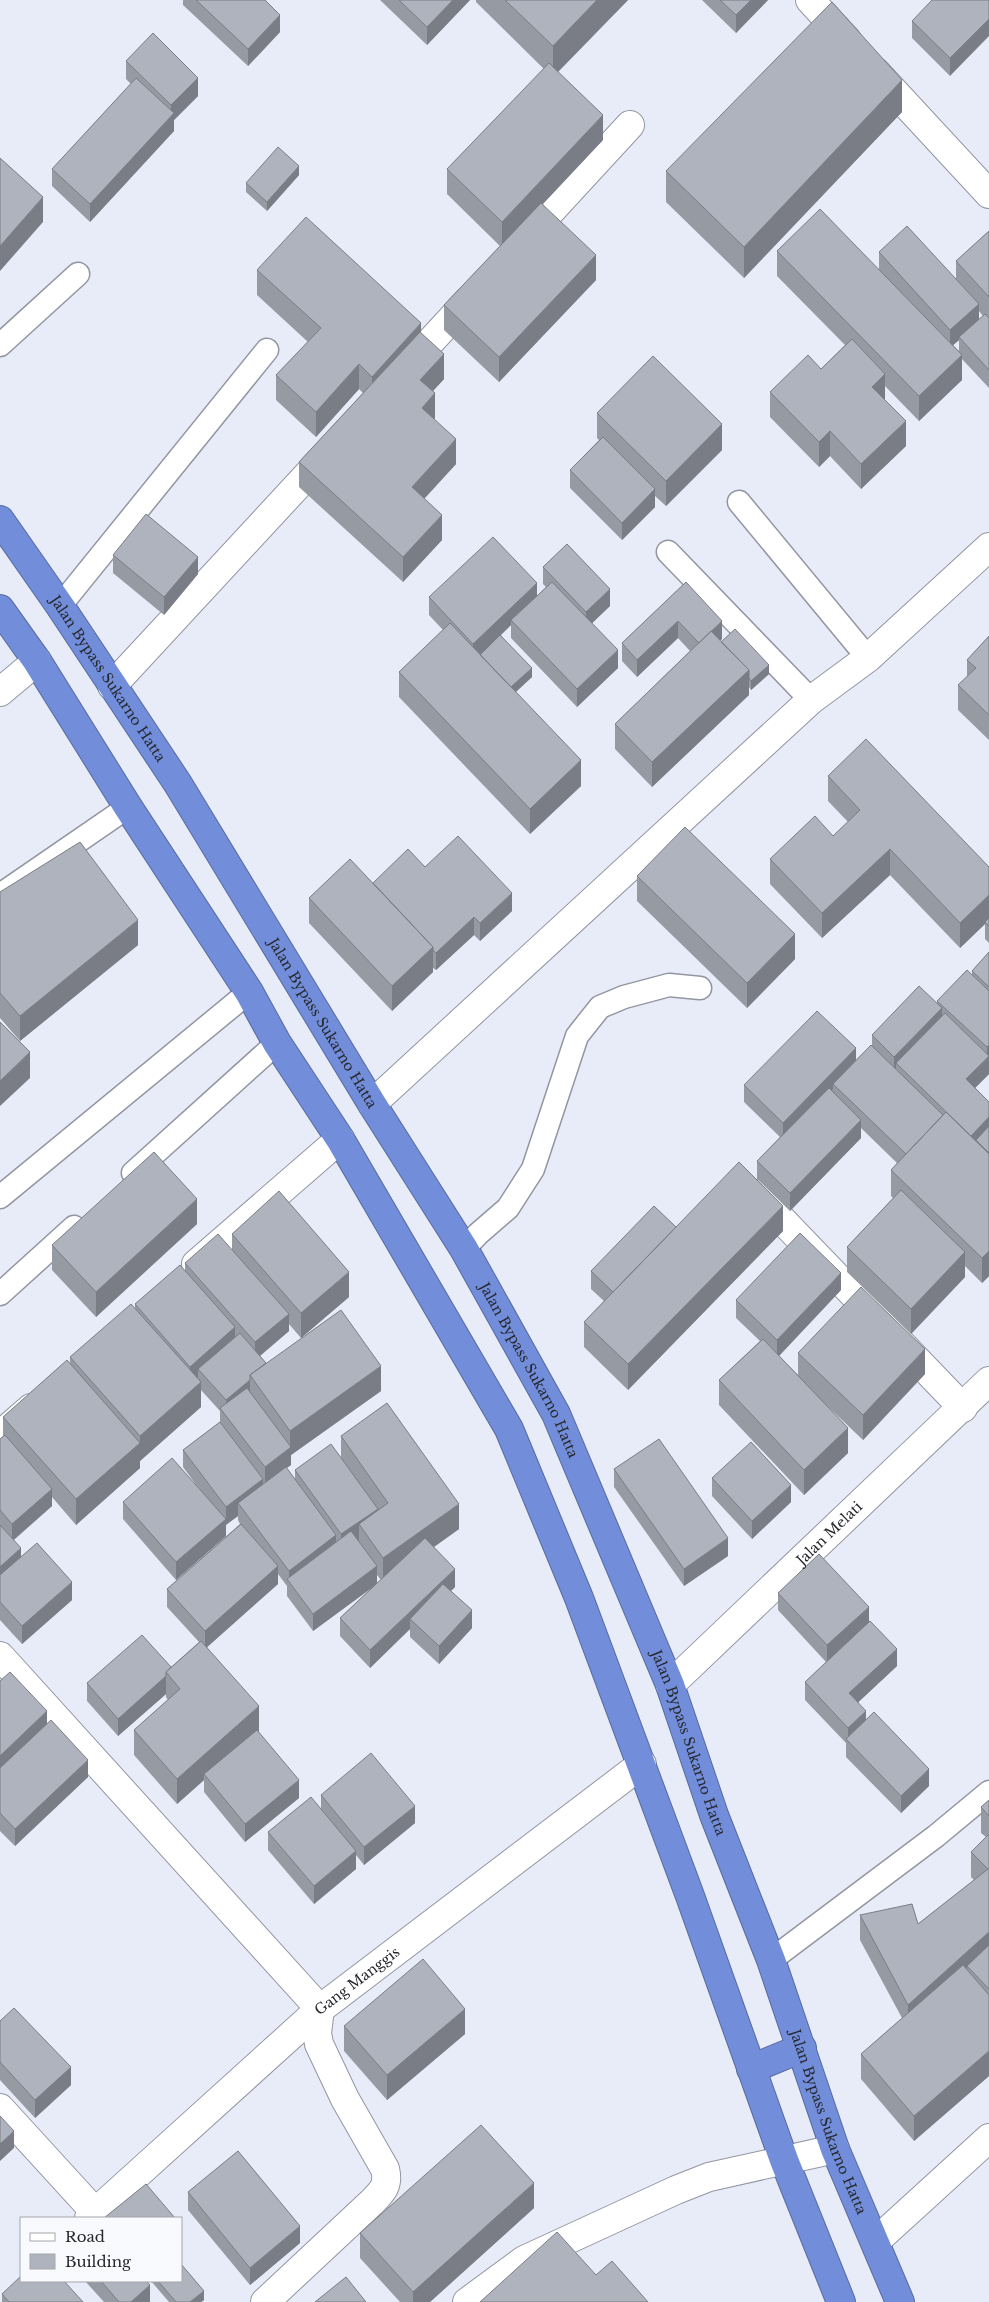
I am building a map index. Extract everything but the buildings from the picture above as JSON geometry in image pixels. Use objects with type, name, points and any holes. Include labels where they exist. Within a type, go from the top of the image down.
[{"type":"highway","name":"Jalan Bypass Sukarno Hatta","points":[[0,520],[60,606],[178,784],[372,1104],[464,1249],[556,1414],[670,1685],[714,1815],[771,1960],[835,2149],[900,2302]]},
{"type":"highway","points":[[0,609],[37,661],[128,807],[249,992],[277,1043],[340,1139],[509,1428],[579,1598],[642,1764],[784,2160],[841,2302]]},
{"type":"highway","points":[[751,2069],[802,2048]]},
{"type":"street","points":[[810,0],[989,194]]},
{"type":"street","points":[[509,256],[630,125]]},
{"type":"street","points":[[388,387],[489,278]]},
{"type":"street","points":[[112,686],[341,438]]},
{"type":"street","points":[[372,1104],[811,700],[868,658],[989,547]]},
{"type":"street","points":[[0,692],[37,661]]},
{"type":"street","points":[[177,1280],[340,1139]]},
{"type":"street","points":[[743,1180],[963,1408]]},
{"type":"street","name":"Jalan Melati","points":[[670,1685],[963,1408],[989,1380]]},
{"type":"street","points":[[0,1435],[52,1390]]},
{"type":"street","points":[[0,1656],[320,2009],[317,2033],[319,2044],[345,2099],[385,2169],[388,2180],[385,2190],[265,2302]]},
{"type":"street","name":"Gang Manggis","points":[[92,2215],[320,2009],[642,1764]]},
{"type":"street","points":[[0,2108],[92,2215]]},
{"type":"street","points":[[875,2242],[989,2138]]},
{"type":"street","points":[[467,2302],[524,2260],[676,2190],[709,2177],[835,2149]]},
{"type":"lane","points":[[0,345],[78,274]]},
{"type":"lane","points":[[60,606],[267,350]]},
{"type":"lane","points":[[739,502],[868,658]]},
{"type":"lane","points":[[668,552],[811,700]]},
{"type":"lane","points":[[0,896],[60,852],[128,807]]},
{"type":"lane","points":[[464,1249],[508,1208],[533,1169],[577,1036],[600,1007],[624,997],[669,985],[700,988]]},
{"type":"lane","points":[[0,1196],[249,992]]},
{"type":"lane","points":[[117,1188],[277,1043]]},
{"type":"lane","points":[[0,1294],[87,1215]]},
{"type":"lane","points":[[771,1960],[929,1842],[989,1792]]}]
